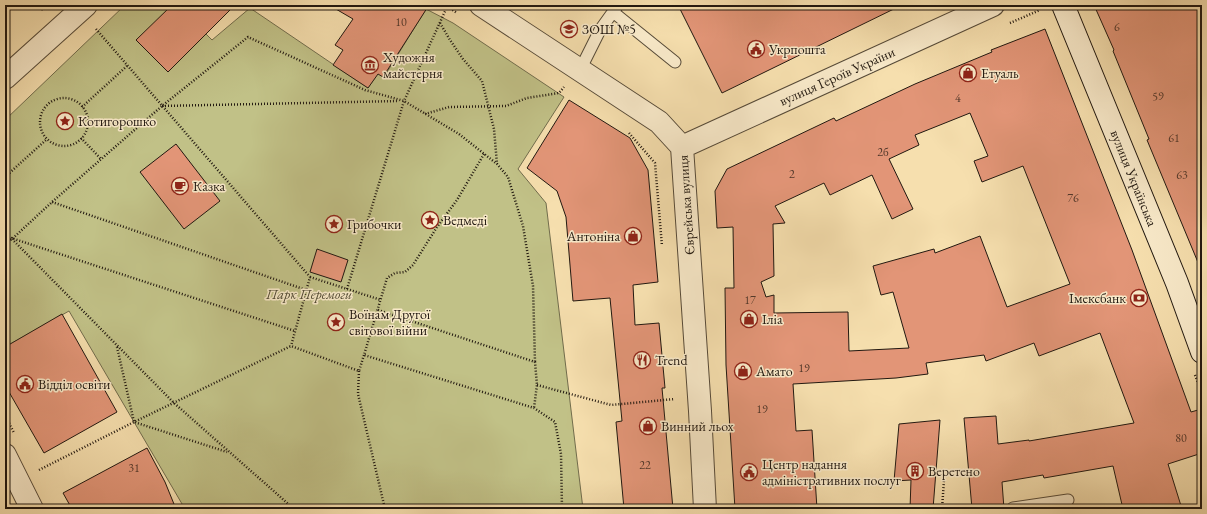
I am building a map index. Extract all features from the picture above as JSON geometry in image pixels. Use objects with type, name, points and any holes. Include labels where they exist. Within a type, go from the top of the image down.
[{"type":"street","name":"Єврейська вулиця","points":[[481,5],[659,122],[682,146],[700,411],[705,509]]},
{"type":"street","name":"вулиця Героїв України","points":[[682,146],[993,5]]},
{"type":"street","name":"вулиця Українська","points":[[1063,5],[1177,283],[1202,352]]},
{"type":"street","points":[[5,78],[79,7]]},
{"type":"street","points":[[5,455],[32,509]]},
{"type":"lane","points":[[580,70],[600,30],[615,9],[675,62]]},
{"type":"lane","points":[[1013,509],[1068,500]]},
{"type":"path","points":[[347,288],[404,101],[440,23],[446,6],[460,16]]},
{"type":"path","points":[[440,23],[463,59],[482,81],[494,129],[497,164]]},
{"type":"path","points":[[94,28],[310,277],[381,300]]},
{"type":"path","points":[[5,243],[12,239],[162,106],[248,37],[365,90],[404,101],[459,134],[497,164],[508,177],[523,226],[532,286],[536,385],[534,408]]},
{"type":"path","points":[[82,107],[127,66]]},
{"type":"path","points":[[424,114],[449,107],[506,106],[527,98],[559,93],[564,87],[570,91]]},
{"type":"path","points":[[61,98],[76,102],[82,107],[86,113],[87,119],[85,133],[81,138],[68,146],[60,146],[47,139],[42,133],[40,117],[48,104],[61,98]]},
{"type":"path","points":[[162,106],[404,101]]},
{"type":"path","points":[[625,129],[655,163],[662,250]]},
{"type":"path","points":[[81,138],[101,159]]},
{"type":"path","points":[[5,177],[47,139]]},
{"type":"path","points":[[385,509],[358,394],[359,371],[387,278],[394,273],[405,272],[413,265],[437,227],[457,200],[484,154]]},
{"type":"path","points":[[52,202],[306,290]]},
{"type":"path","points":[[5,236],[295,331]]},
{"type":"path","points":[[12,239],[174,403],[294,509]]},
{"type":"path","points":[[291,346],[310,277]]},
{"type":"path","points":[[378,310],[535,362]]},
{"type":"path","points":[[117,346],[134,422]]},
{"type":"path","points":[[34,473],[134,422],[291,346],[359,371]]},
{"type":"path","points":[[364,355],[534,408],[555,422],[561,454],[562,509]]},
{"type":"path","points":[[536,385],[611,405],[676,399],[675,391]]},
{"type":"path","points":[[134,422],[230,453]]},
{"type":"path","points":[[942,509],[944,480]]},
{"type":"green space","name":"Парк Перемоги","points":[[125,5],[177,5],[212,40],[250,8],[368,88],[378,73],[384,77],[426,9],[453,23],[564,97],[518,169],[546,203],[583,509],[185,509],[69,311],[5,347],[5,120]]},
{"type":"building","points":[[172,5],[235,5],[168,72],[136,40]]},
{"type":"building","points":[[329,5],[429,5],[383,77],[378,74],[368,88],[333,65],[343,50],[335,45],[353,19]]},
{"type":"building","name":"Укрпошта","points":[[678,5],[902,5],[722,93]]},
{"type":"building","points":[[1094,5],[1202,5],[1202,272],[1147,140],[1149,139],[1113,51],[1114,50]]},
{"type":"building","points":[[1045,29],[1132,250],[1191,412],[1198,410],[1202,422],[1202,453],[1168,464],[1182,509],[1123,509],[1113,466],[1044,478],[1043,475],[1002,482],[1004,509],[972,509],[964,418],[996,416],[998,444],[1029,441],[1134,423],[1100,333],[1039,356],[1034,343],[986,361],[984,355],[926,363],[928,374],[896,378],[793,384],[796,431],[812,430],[817,509],[735,509],[726,365],[725,288],[734,288],[733,227],[717,228],[715,191],[727,169],[834,118],[836,121],[915,84],[992,52],[991,50]],"holes":[[[970,113],[988,156],[974,161],[982,182],[1023,166],[1070,284],[1007,307],[980,236],[935,253],[934,249],[873,266],[881,295],[893,292],[909,348],[849,351],[848,312],[774,313],[774,295],[766,297],[761,282],[774,276],[773,224],[785,223],[775,206],[824,183],[830,195],[872,175],[892,219],[913,209],[889,159],[919,145],[915,135]]]},
{"type":"building","points":[[569,100],[630,138],[648,170],[658,282],[633,285],[635,325],[659,323],[665,388],[662,388],[673,509],[624,509],[616,422],[622,421],[610,298],[573,301],[566,217],[557,191],[527,168]]},
{"type":"building","name":"Казка","points":[[176,144],[220,201],[184,229],[140,172]]},
{"type":"building","points":[[317,249],[348,260],[341,282],[310,272]]},
{"type":"building","name":"Відділ освіти","points":[[62,314],[117,412],[44,453],[5,385],[5,347]]},
{"type":"building","points":[[940,420],[933,509],[910,509],[911,480],[894,481],[899,424]]},
{"type":"building","points":[[147,448],[165,482],[176,509],[72,509],[63,493]]},
{"type":"place","name":"ЗОШ №5","points":[[569,29]]},
{"type":"place","name":"Укрпошта","points":[[756,49]]},
{"type":"place","name":"Художня майстерня","points":[[370,65]]},
{"type":"place","name":"Етуаль","points":[[968,73]]},
{"type":"place","name":"Котигорошко","points":[[65,121]]},
{"type":"place","name":"Казка","points":[[180,186]]},
{"type":"place","name":"Ведмеді","points":[[430,220]]},
{"type":"place","name":"Грибочки","points":[[334,224]]},
{"type":"place","name":"Антоніна","points":[[633,236]]},
{"type":"place","name":"Імексбанк","points":[[1139,298]]},
{"type":"place","name":"Іліа","points":[[749,319]]},
{"type":"place","name":"Воїнам Другої світової війни","points":[[336,322]]},
{"type":"place","name":"Trend","points":[[642,360]]},
{"type":"place","name":"Амато","points":[[743,371]]},
{"type":"place","name":"Відділ освіти","points":[[25,384]]},
{"type":"place","name":"Винний льох","points":[[648,426]]},
{"type":"place","name":"Веретено","points":[[915,471]]},
{"type":"place","name":"Центр надання адміністративних послуг","points":[[749,472]]}]
